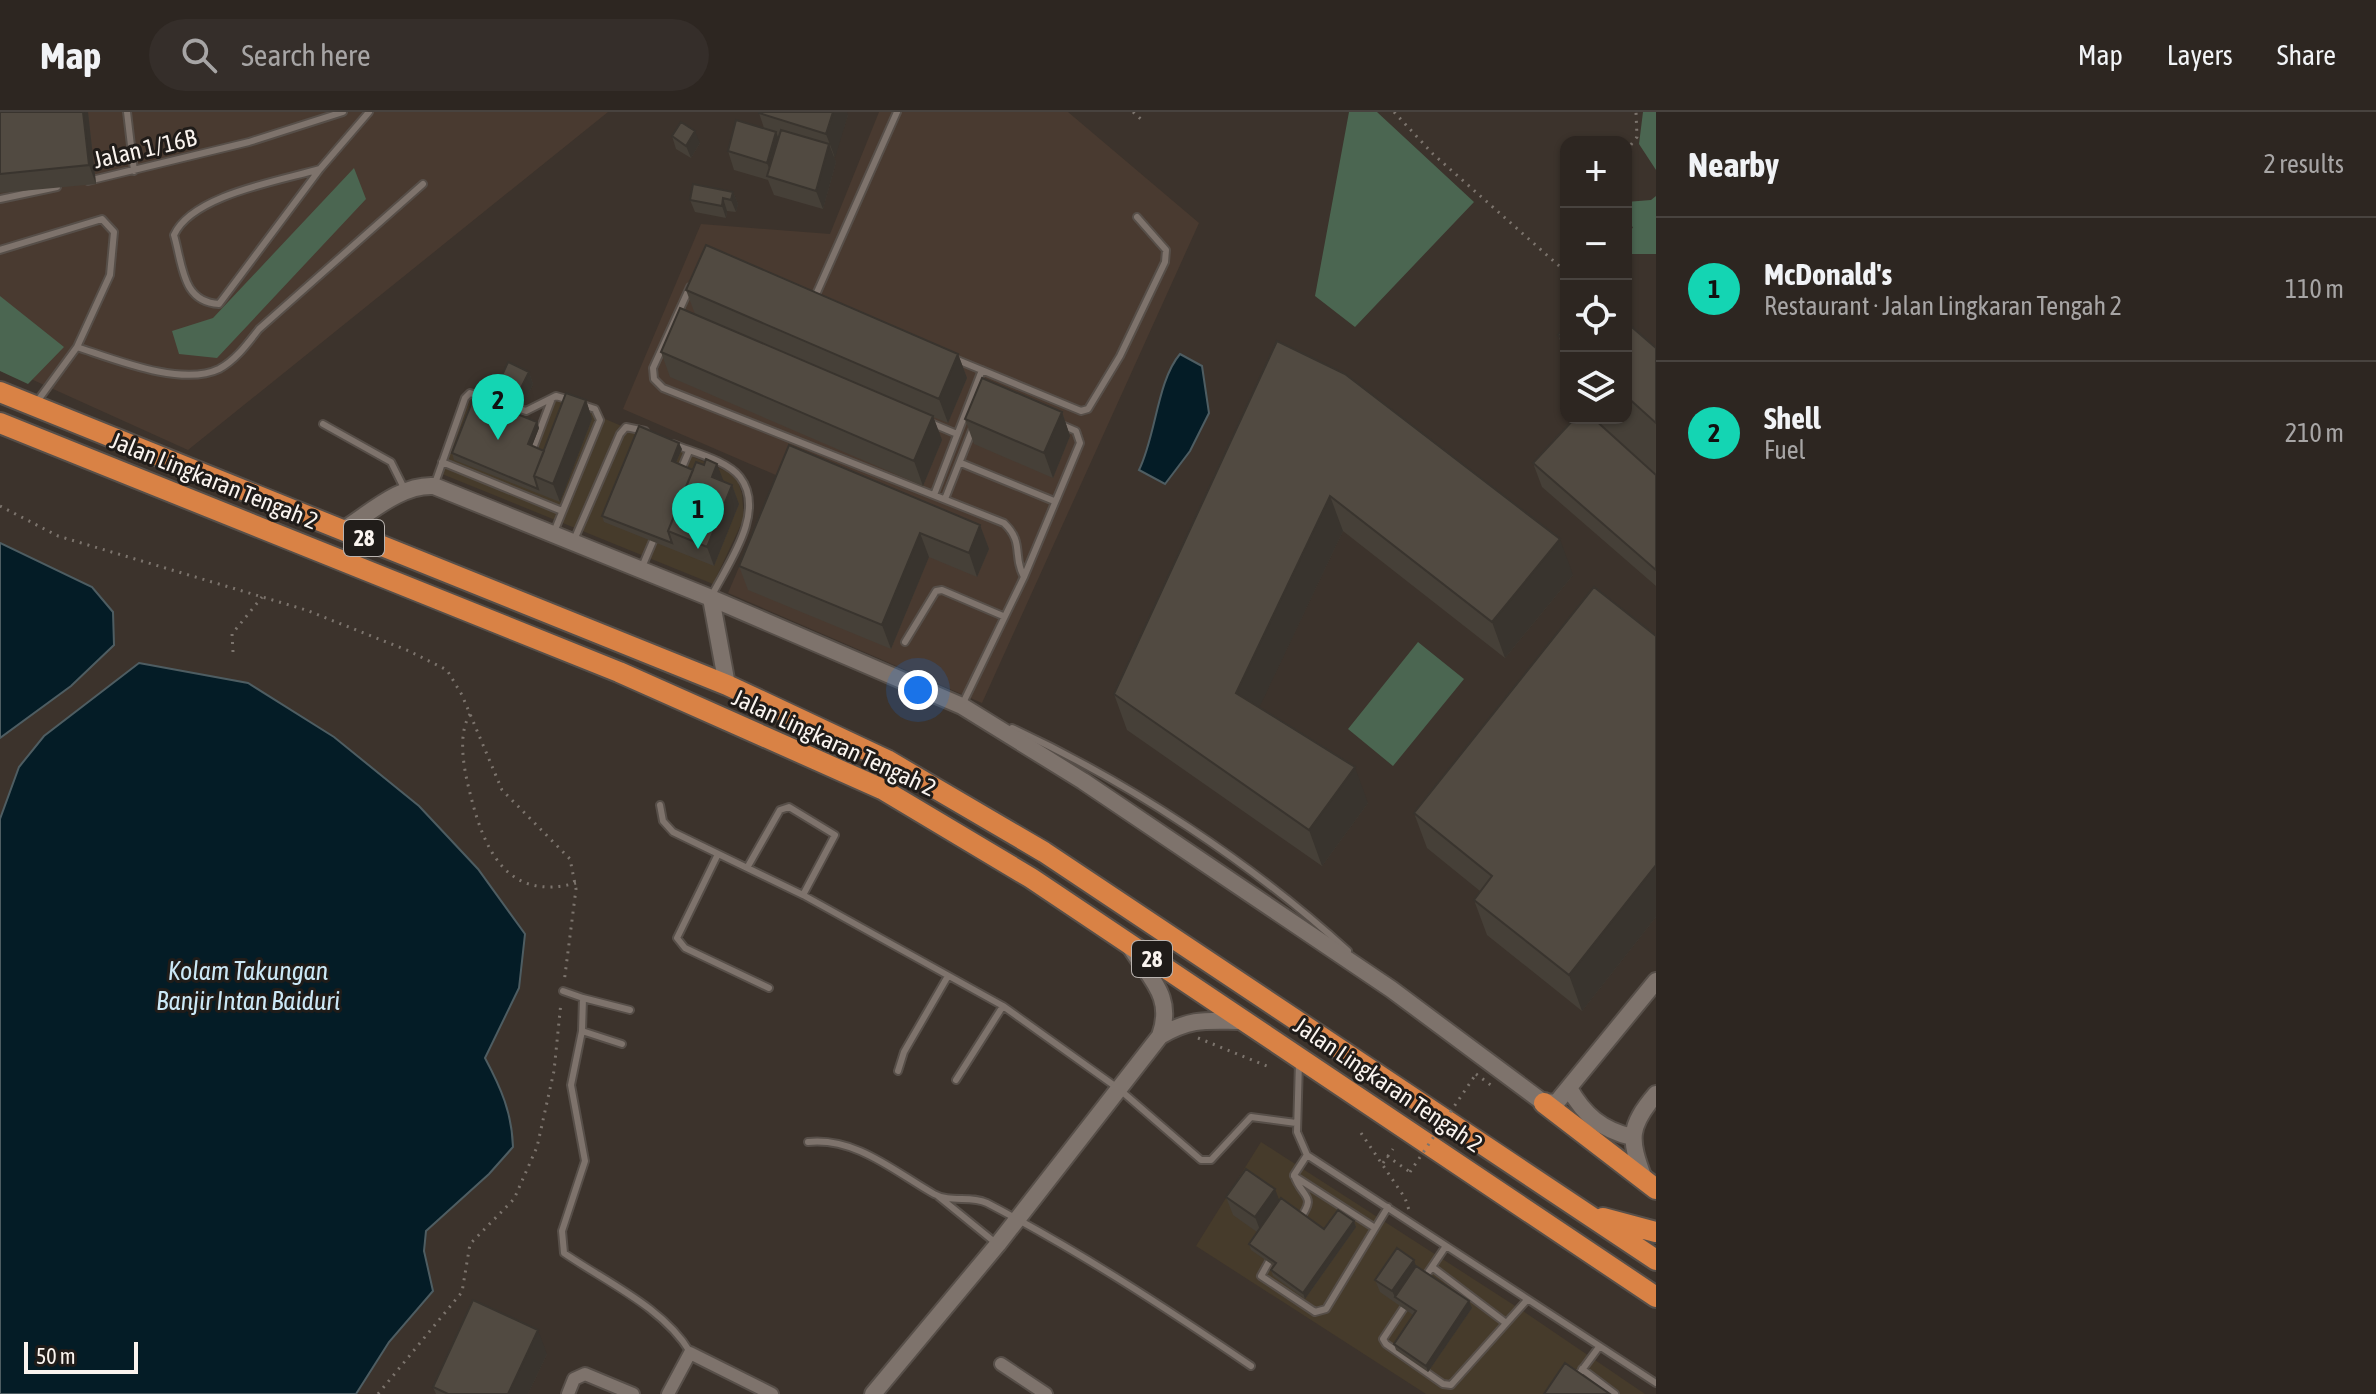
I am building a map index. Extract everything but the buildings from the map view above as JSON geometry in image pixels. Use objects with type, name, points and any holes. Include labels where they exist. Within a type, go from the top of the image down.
[{"type":"highway","name":"Jalan Lingkaran Tengah 2","points":[[0,392],[727,685],[887,760],[1017,835],[1656,1260]]},
{"type":"highway","name":"Jalan Lingkaran Tengah 2","points":[[0,423],[619,672],[882,789],[978,844],[1656,1297]]},
{"type":"highway","points":[[1544,1103],[1650,1184]]},
{"type":"highway","points":[[1588,1214],[1656,1232]]},
{"type":"street","points":[[343,530],[405,490],[417,485],[434,486],[711,598],[962,706],[1083,781],[1391,989],[1544,1103],[1557,1102],[1656,981]]},
{"type":"street","points":[[711,598],[727,685]]},
{"type":"street","points":[[873,1394],[998,1244],[1160,1036],[1166,1019],[1166,1004],[1128,943]]},
{"type":"street","points":[[1160,1036],[1185,1022],[1244,1021]]},
{"type":"street","points":[[1569,1088],[1594,1121],[1616,1133],[1632,1137]]},
{"type":"street","points":[[1650,1184],[1632,1137],[1642,1111],[1656,1094]]},
{"type":"street","points":[[668,1394],[690,1353],[772,1394]]},
{"type":"street","points":[[1001,1364],[1046,1394]]},
{"type":"street","points":[[568,1394],[574,1379],[585,1374],[633,1394]]},
{"type":"lane","points":[[127,112],[134,171]]},
{"type":"lane","name":"Jalan 1/16B","points":[[74,184],[249,142],[343,112]]},
{"type":"lane","points":[[320,169],[206,204],[188,215],[174,235],[193,297],[202,303],[219,304],[320,169],[369,112]]},
{"type":"lane","points":[[815,299],[897,112]]},
{"type":"lane","points":[[77,347],[142,368],[199,375],[219,369],[240,353],[259,329],[423,184]]},
{"type":"lane","points":[[0,199],[59,187]]},
{"type":"lane","points":[[940,353],[1081,411],[1095,403],[1165,262],[1166,250],[1137,217]]},
{"type":"lane","points":[[0,250],[102,219],[114,232],[110,275],[77,347],[34,405]]},
{"type":"lane","points":[[695,275],[653,368],[654,379],[663,388],[1004,523],[1015,534],[1019,569],[1024,577]]},
{"type":"lane","points":[[803,293],[829,305]]},
{"type":"lane","points":[[677,315],[691,321]]},
{"type":"lane","points":[[934,495],[982,370]]},
{"type":"lane","points":[[434,486],[465,398],[470,393],[526,411],[562,396],[595,409],[600,420],[553,534]]},
{"type":"lane","points":[[532,451],[552,398]]},
{"type":"lane","points":[[945,499],[979,413]]},
{"type":"lane","points":[[915,417],[957,434]]},
{"type":"lane","points":[[962,706],[1024,577],[1081,438],[1076,431],[1048,420]]},
{"type":"lane","points":[[323,424],[391,462],[405,490]]},
{"type":"lane","points":[[573,544],[620,434],[626,427],[649,433]]},
{"type":"lane","points":[[662,439],[731,469],[740,477],[747,494],[748,519],[711,598]]},
{"type":"lane","points":[[681,470],[689,451]]},
{"type":"lane","points":[[442,462],[518,489],[562,511]]},
{"type":"lane","points":[[961,463],[1054,501]]},
{"type":"lane","points":[[640,571],[653,541]]},
{"type":"lane","points":[[905,642],[936,591],[942,590],[1003,616]]},
{"type":"lane","points":[[660,805],[667,827],[803,895],[1003,1006],[1119,1089],[1206,1162],[1251,1117],[1296,1123]]},
{"type":"lane","points":[[747,868],[780,810],[789,807],[831,830],[835,839],[803,895]]},
{"type":"lane","points":[[718,854],[677,938],[685,948],[769,988]]},
{"type":"lane","points":[[898,1071],[904,1052],[948,976]]},
{"type":"lane","points":[[563,991],[630,1010]]},
{"type":"lane","points":[[583,998],[582,1031],[571,1085],[585,1161],[561,1243],[564,1253],[651,1311],[681,1337],[690,1353]]},
{"type":"lane","points":[[956,1080],[1003,1006]]},
{"type":"lane","points":[[582,1031],[622,1044]]},
{"type":"lane","points":[[1300,1058],[1296,1123],[1300,1144],[1307,1155],[1656,1383]]},
{"type":"lane","points":[[808,1142],[820,1141],[879,1158],[938,1196],[998,1244]]},
{"type":"lane","points":[[1294,1175],[1307,1155]]},
{"type":"lane","points":[[1293,1228],[1308,1207],[1309,1198],[1294,1175]]},
{"type":"lane","points":[[1294,1175],[1375,1228]]},
{"type":"lane","points":[[938,1196],[982,1200],[1017,1219],[1152,1298],[1251,1366]]},
{"type":"lane","points":[[1277,1250],[1261,1276],[1315,1312],[1326,1309],[1388,1207]]},
{"type":"lane","points":[[1424,1279],[1446,1246]]},
{"type":"lane","points":[[1432,1267],[1506,1323]]},
{"type":"lane","points":[[1416,1291],[1383,1339],[1443,1384],[1451,1385],[1527,1300]]},
{"type":"lane","points":[[1573,1382],[1599,1347]]},
{"type":"lane","points":[[1582,1369],[1615,1394]]},
{"type":"path","points":[[1133,112],[1143,121]]},
{"type":"path","points":[[1394,112],[1433,154],[1560,267]]},
{"type":"path","points":[[1632,143],[1637,137],[1636,112]]},
{"type":"path","points":[[0,506],[58,536],[262,597],[394,645],[447,670],[470,713],[502,790],[570,859],[576,883],[554,1071],[537,1147],[514,1199],[470,1244],[462,1292],[378,1394]]},
{"type":"path","points":[[233,652],[232,634],[262,597]]},
{"type":"path","points":[[470,713],[464,724],[465,776],[486,846],[504,870],[529,886],[553,890],[576,883]]},
{"type":"path","points":[[1185,1022],[1197,1037],[1272,1068]]},
{"type":"path","points":[[1387,1156],[1410,1172],[1476,1074],[1503,1093]]},
{"type":"path","points":[[1361,1133],[1405,1198],[1414,1225]]},
{"type":"path","points":[[1382,1164],[1393,1149]]},
{"type":"shaded area","points":[[0,112],[608,112],[188,450],[0,365]]},
{"type":"shaded area","points":[[879,112],[1068,112],[1199,223],[982,703],[728,593],[778,476],[623,409],[701,224],[830,234]]},
{"type":"shaded area","points":[[471,397],[545,427],[555,401],[559,399],[728,472],[737,479],[744,518],[713,584],[442,474]]},
{"type":"shaded area","points":[[1261,1142],[1523,1311],[1645,1394],[1426,1394],[1196,1246]]},
{"type":"green space","points":[[1349,112],[1377,112],[1474,202],[1355,327],[1315,296]]},
{"type":"green space","points":[[1643,112],[1656,112],[1656,170],[1639,144]]},
{"type":"green space","points":[[354,168],[366,199],[217,358],[179,354],[172,331],[213,318]]},
{"type":"green space","points":[[1656,196],[1656,254],[1632,254],[1632,202],[1651,200]]},
{"type":"green space","points":[[0,296],[64,347],[28,384],[0,371]]},
{"type":"green space","points":[[1418,642],[1464,679],[1393,766],[1348,729]]},
{"type":"water","points":[[1180,354],[1202,366],[1209,413],[1190,451],[1165,484],[1139,470],[1166,379]]},
{"type":"water","points":[[0,543],[92,587],[113,612],[114,645],[71,686],[0,738]]},
{"type":"water","name":"Kolam Takungan Banjir Intan Baiduri","points":[[139,663],[248,683],[334,737],[419,806],[478,869],[525,934],[519,988],[485,1058],[505,1101],[513,1147],[489,1174],[426,1231],[424,1251],[433,1291],[389,1342],[356,1394],[0,1394],[0,819],[19,767],[44,736]]},
{"type":"place","name":"Shell","points":[[498,440]]},
{"type":"place","name":"McDonald's","points":[[698,549]]}]
